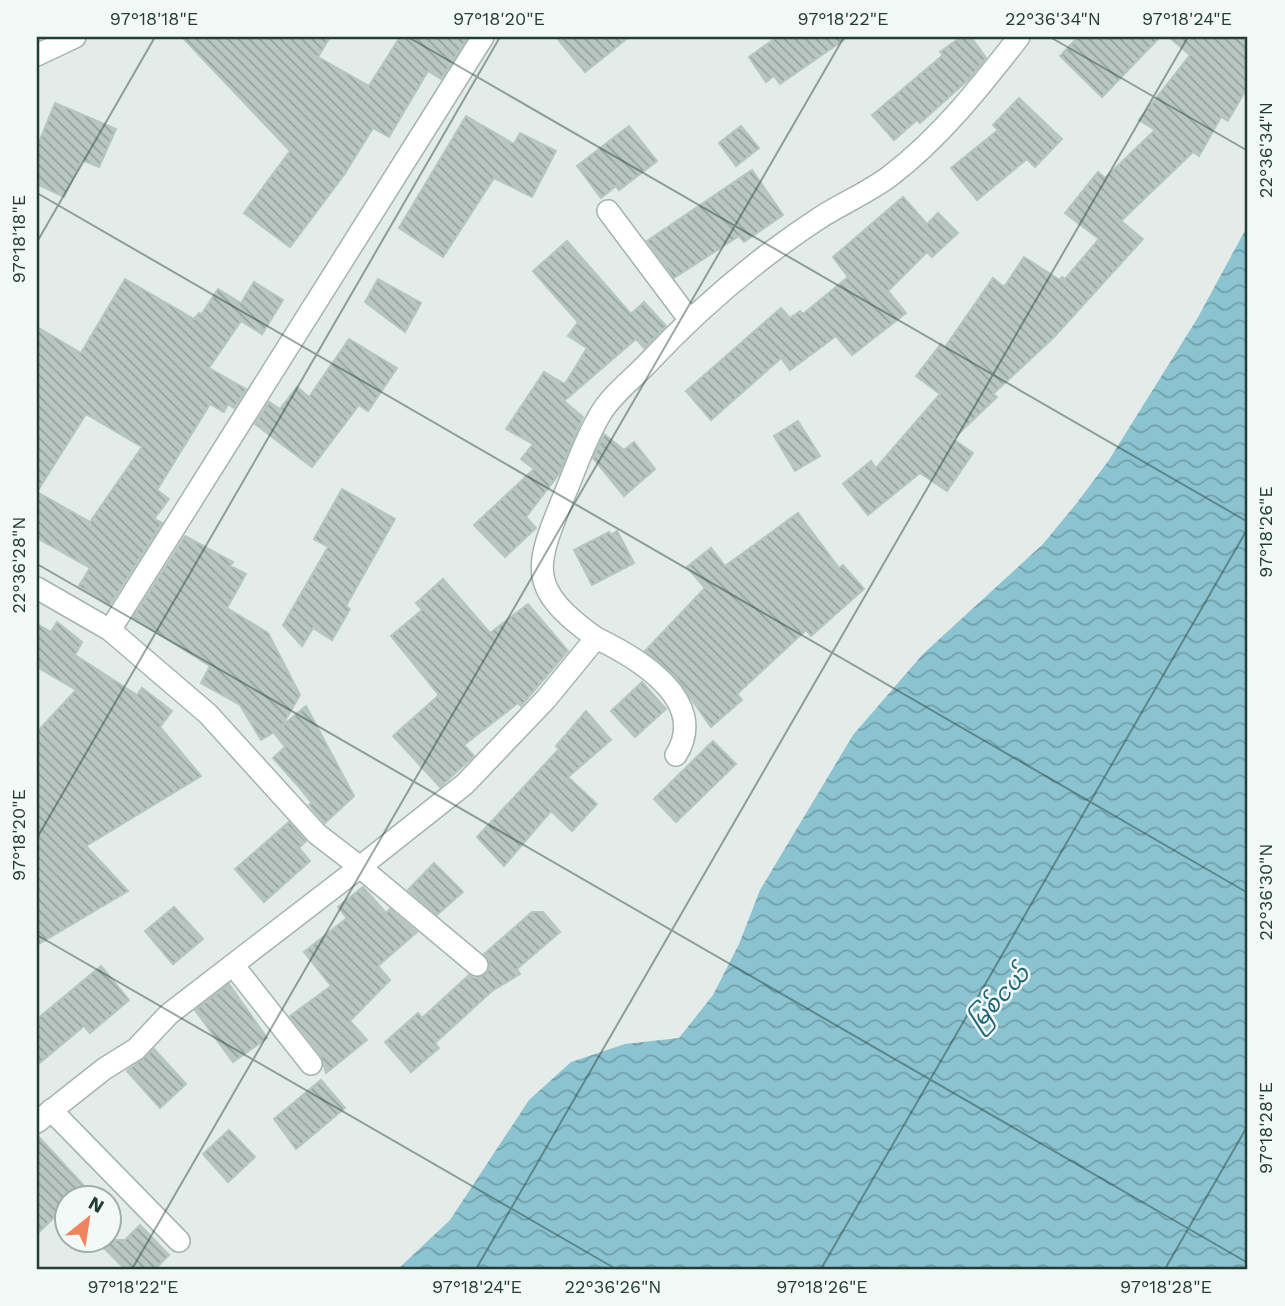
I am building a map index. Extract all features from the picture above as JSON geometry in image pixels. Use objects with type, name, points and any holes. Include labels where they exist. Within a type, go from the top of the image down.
[{"type":"street","points":[[37,55],[75,37]]},
{"type":"street","points":[[110,630],[483,37]]},
{"type":"street","points":[[676,755],[685,742],[685,714],[667,687],[630,654],[596,638],[563,612],[544,588],[540,568],[543,556],[569,485],[603,411],[689,319],[748,268],[822,216],[889,177],[959,110],[1019,37]]},
{"type":"street","points":[[608,211],[689,319]]},
{"type":"street","points":[[37,588],[110,630],[208,713],[317,834],[477,965]]},
{"type":"street","points":[[179,1241],[42,1114],[103,1069],[136,1049],[169,1014],[465,784],[546,699],[596,638]]},
{"type":"street","points":[[233,965],[311,1064]]},
{"type":"water","name":"မြစ်ငယ်","points":[[1248,225],[1248,1269],[398,1269],[450,1220],[529,1100],[571,1062],[625,1044],[679,1038],[713,995],[739,944],[760,890],[853,735],[923,654],[1043,544],[1076,504],[1109,460],[1197,319]]},
{"type":"building","points":[[182,37],[330,37],[318,57],[369,86],[400,37],[468,37],[441,79],[428,71],[389,137],[373,128],[344,175],[290,247],[244,213],[290,151]]},
{"type":"building","points":[[556,37],[629,37],[585,72]]},
{"type":"building","points":[[777,37],[848,37],[780,84],[774,76],[766,82],[749,57]]},
{"type":"building","points":[[961,37],[971,37],[986,58],[969,79],[920,123],[917,120],[894,140],[872,115],[943,55],[940,52]]},
{"type":"building","points":[[1078,37],[1160,37],[1102,97],[1060,56]]},
{"type":"building","points":[[1169,37],[1238,37],[1248,42],[1248,86],[1228,121],[1221,117],[1199,156],[1193,152],[1121,221],[1143,239],[1054,337],[993,394],[997,397],[953,439],[973,453],[947,491],[920,473],[868,515],[843,484],[871,461],[876,468],[940,394],[916,376],[941,344],[945,347],[993,278],[1004,287],[1024,257],[1060,280],[1062,277],[1065,279],[1099,239],[1065,213],[1098,172],[1105,178],[1155,130],[1139,120],[1190,55]]},
{"type":"building","points":[[1019,98],[1062,139],[1035,167],[1027,159],[977,200],[951,168],[998,130],[993,125]]},
{"type":"building","points":[[55,103],[116,129],[99,167],[82,160],[64,197],[37,184],[37,147]]},
{"type":"building","points":[[466,116],[514,144],[520,133],[556,151],[532,197],[494,178],[443,257],[399,228]]},
{"type":"building","points":[[629,126],[657,161],[619,190],[616,186],[601,198],[577,166]]},
{"type":"building","points":[[741,126],[759,148],[736,166],[719,143]]},
{"type":"building","points":[[752,170],[783,215],[744,242],[739,236],[674,278],[647,241]]},
{"type":"building","points":[[903,197],[927,224],[938,213],[958,233],[932,257],[927,252],[888,291],[906,313],[852,355],[836,336],[790,370],[781,358],[711,420],[686,391],[781,308],[790,318],[800,311],[803,314],[848,277],[833,257]]},
{"type":"building","points":[[567,241],[631,314],[644,302],[666,326],[644,348],[636,339],[564,401],[583,417],[559,474],[526,517],[536,528],[505,557],[474,525],[534,469],[521,459],[533,444],[506,429],[544,372],[565,384],[587,348],[568,336],[578,322],[533,271]]},
{"type":"building","points":[[125,279],[194,319],[199,313],[201,315],[218,289],[241,303],[254,282],[283,300],[262,334],[241,321],[209,368],[246,389],[234,408],[228,404],[224,412],[210,404],[157,490],[169,499],[154,519],[162,523],[110,605],[79,586],[90,568],[37,538],[37,492],[37,327],[81,353]],"holes":[[[86,414],[142,447],[90,522],[37,492]]]},
{"type":"building","points":[[378,279],[421,303],[405,332],[365,302]]},
{"type":"building","points":[[349,339],[397,368],[368,411],[359,405],[312,467],[255,424],[269,402],[280,409],[297,387],[309,397]]},
{"type":"building","points":[[798,421],[820,456],[795,471],[774,436]]},
{"type":"building","points":[[604,434],[624,450],[634,442],[655,469],[624,496],[593,458]]},
{"type":"building","points":[[342,489],[395,519],[346,606],[350,609],[332,640],[313,628],[302,646],[283,625],[328,547],[314,539]]},
{"type":"building","points":[[798,513],[839,568],[843,565],[864,589],[811,636],[806,630],[737,694],[742,700],[711,727],[675,676],[645,651],[705,588],[687,567],[711,548],[725,566]]},
{"type":"building","points":[[617,531],[634,563],[592,585],[574,550],[609,532],[611,535]]},
{"type":"building","points":[[185,536],[233,562],[230,566],[246,574],[227,608],[268,633],[300,695],[282,726],[306,706],[354,796],[325,823],[309,805],[312,803],[273,758],[285,747],[274,733],[278,730],[261,740],[240,705],[201,683],[210,666],[133,618]]},
{"type":"building","points":[[443,579],[490,633],[528,604],[568,651],[521,706],[518,703],[464,745],[474,756],[440,787],[393,736],[439,695],[391,636],[422,610],[416,603]]},
{"type":"building","points":[[57,622],[82,642],[75,655],[137,695],[142,688],[172,711],[160,727],[201,776],[86,846],[128,891],[37,945],[37,732],[76,690],[37,667],[37,624],[51,632]]},
{"type":"building","points":[[642,682],[666,709],[635,737],[611,711]]},
{"type":"building","points":[[586,711],[611,740],[568,777],[597,804],[572,831],[551,811],[504,866],[477,837],[559,749],[556,746]]},
{"type":"building","points":[[713,741],[736,764],[676,822],[654,799]]},
{"type":"building","points":[[289,822],[306,841],[299,848],[310,861],[264,902],[235,869]]},
{"type":"building","points":[[434,863],[463,892],[437,915],[408,890]]},
{"type":"building","points":[[363,887],[386,913],[390,909],[417,932],[378,966],[390,980],[350,1021],[367,1040],[326,1073],[321,1056],[290,1016],[331,986],[304,952],[347,918],[338,907]]},
{"type":"building","points":[[174,907],[203,939],[173,964],[145,931]]},
{"type":"building","points":[[532,912],[543,912],[560,932],[517,969],[520,974],[492,991],[435,1043],[439,1048],[411,1072],[385,1042],[418,1013],[422,1018],[469,975],[475,978],[487,974],[489,961],[484,954]]},
{"type":"building","points":[[101,966],[129,1000],[90,1033],[84,1026],[37,1065],[37,1019]]},
{"type":"building","points":[[229,984],[267,1038],[233,1062],[195,1010]]},
{"type":"building","points":[[154,1049],[186,1084],[160,1108],[127,1071]]},
{"type":"building","points":[[321,1080],[345,1108],[296,1149],[274,1119]]},
{"type":"building","points":[[229,1130],[255,1157],[228,1182],[203,1154]]},
{"type":"building","points":[[37,1135],[82,1184],[52,1184],[52,1220],[37,1234]]},
{"type":"building","points":[[140,1225],[169,1255],[155,1269],[125,1269],[110,1254],[122,1254],[122,1240]]}]
